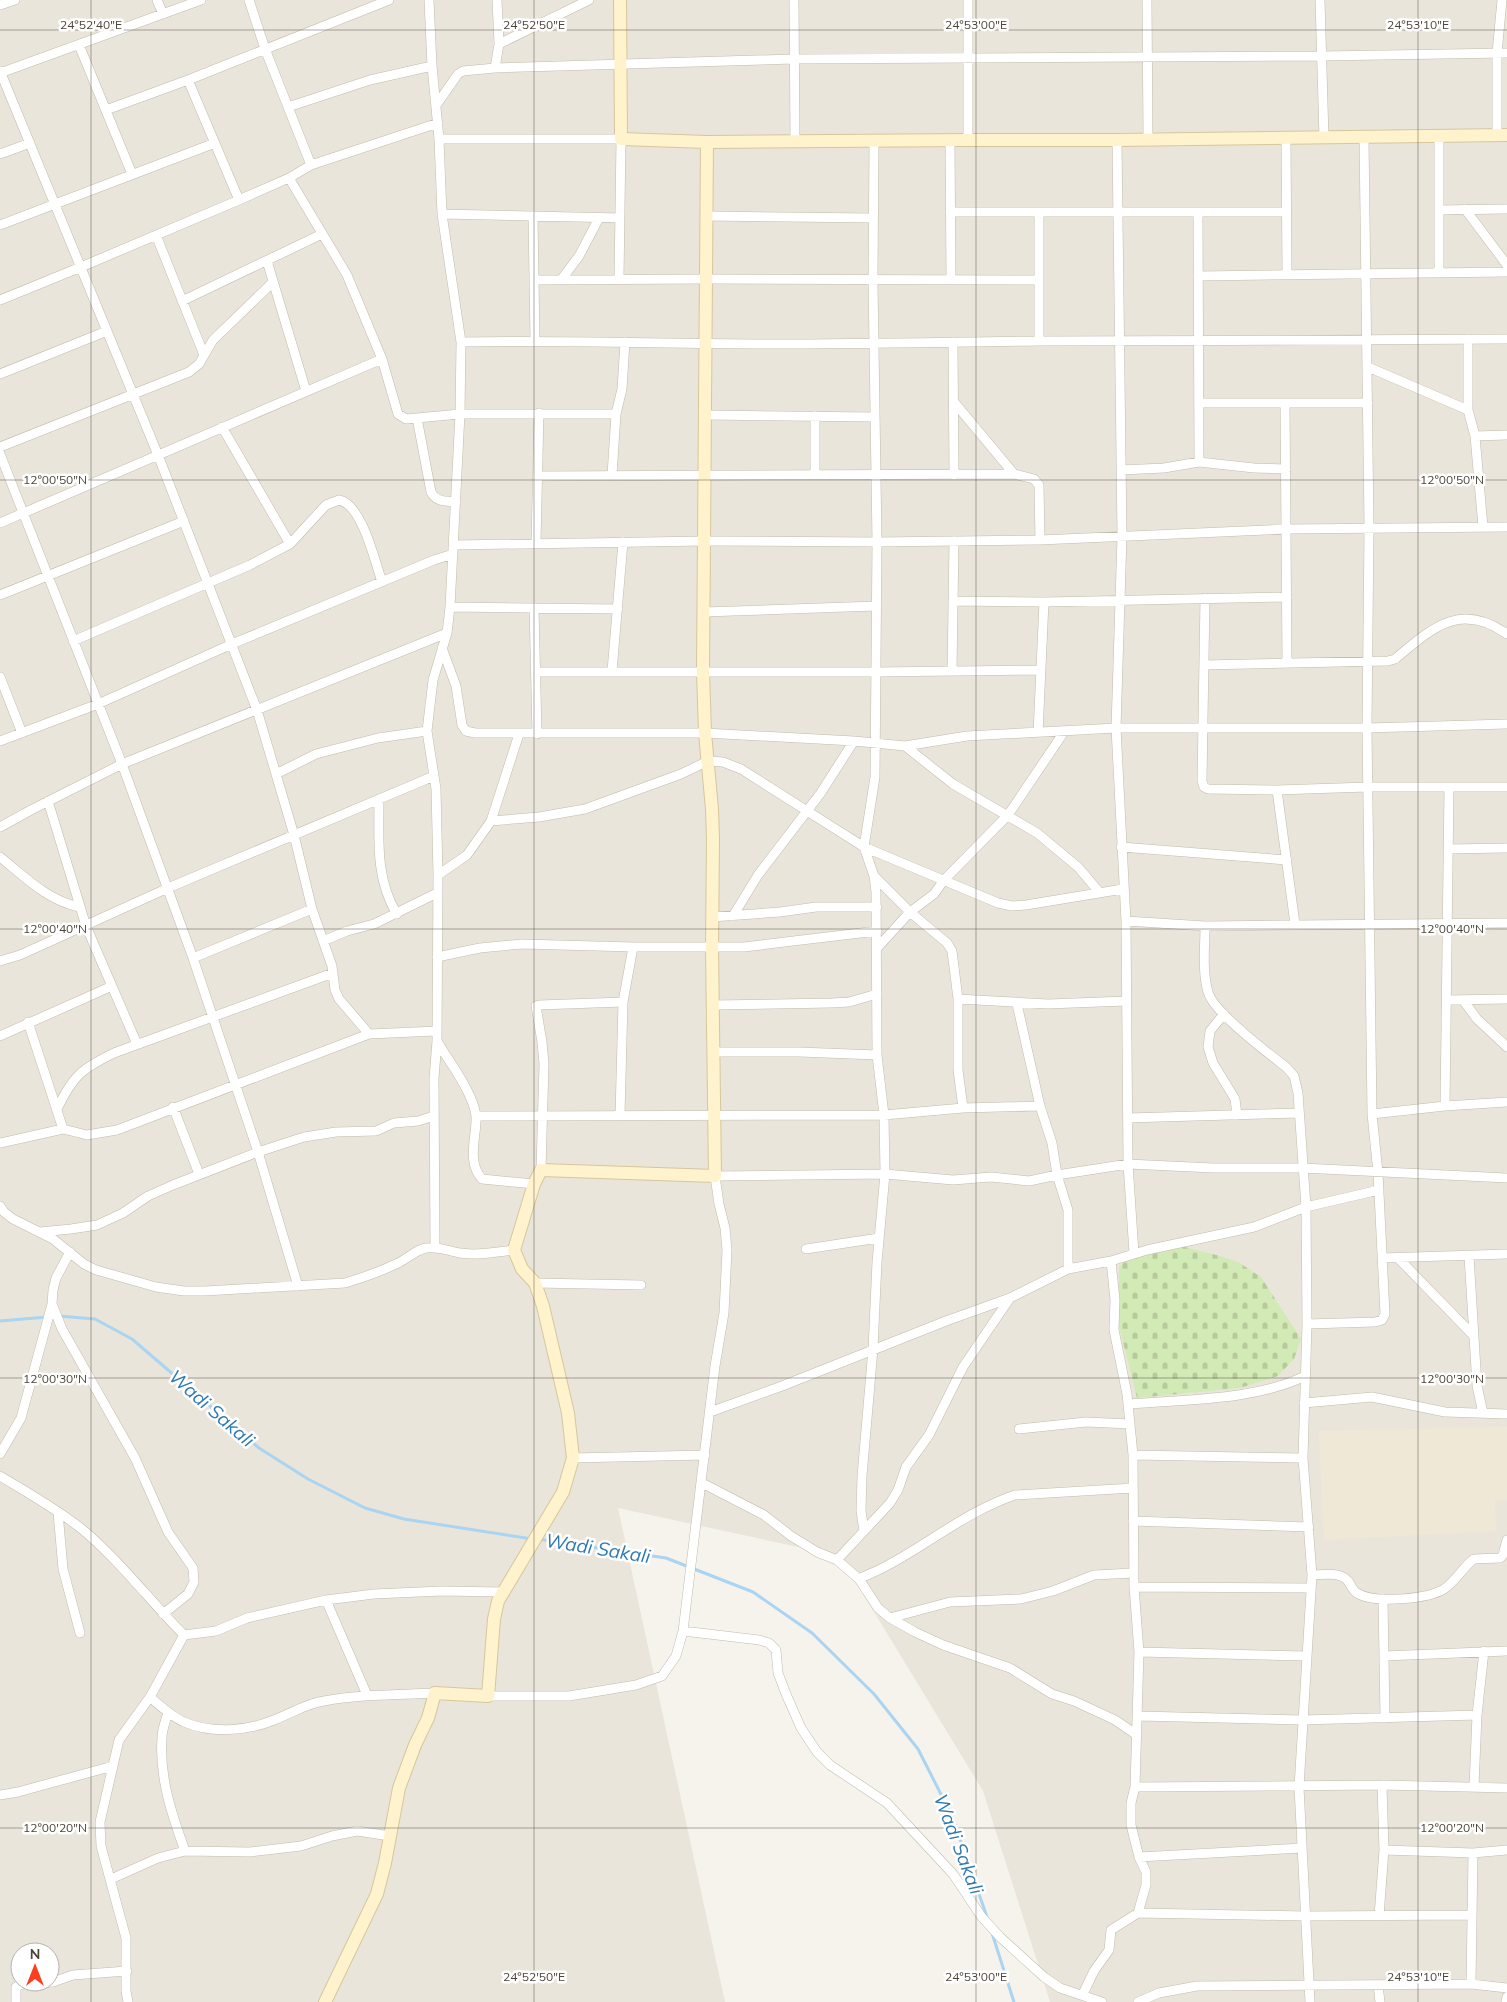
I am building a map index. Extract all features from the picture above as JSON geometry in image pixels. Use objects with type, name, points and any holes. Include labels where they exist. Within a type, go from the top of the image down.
[{"type":"street","points":[[0,5],[15,0]]},
{"type":"street","points":[[157,0],[163,14]]},
{"type":"street","points":[[201,0],[0,73],[134,394],[257,710],[294,835],[312,909],[324,940],[333,973],[335,990],[339,999],[369,1034]]},
{"type":"street","points":[[249,0],[264,49],[311,165]]},
{"type":"street","points":[[106,110],[188,80],[389,0]]},
{"type":"street","points":[[429,0],[432,66],[439,139],[442,214],[461,342],[460,414],[450,607],[447,632],[433,680],[427,731],[436,789],[438,875],[437,1036],[434,1078],[435,1248]]},
{"type":"street","points":[[495,68],[499,44],[497,0]]},
{"type":"street","points":[[499,44],[589,0]]},
{"type":"street","points":[[619,279],[620,0]]},
{"type":"street","points":[[794,0],[795,142]]},
{"type":"street","points":[[968,0],[968,140]]},
{"type":"street","points":[[1146,0],[1148,140]]},
{"type":"street","points":[[1320,0],[1324,138]]},
{"type":"street","points":[[439,139],[874,142],[1502,135],[1497,53],[1502,0]]},
{"type":"street","points":[[79,44],[132,174]]},
{"type":"street","points":[[436,104],[458,74],[463,71],[495,68],[793,59],[1322,56],[1507,52]]},
{"type":"street","points":[[288,107],[370,80],[432,66]]},
{"type":"street","points":[[188,80],[239,200]]},
{"type":"street","points":[[0,300],[239,200],[289,178],[311,165],[438,124]]},
{"type":"street","points":[[1439,136],[1439,272]]},
{"type":"street","points":[[1286,138],[1287,275]]},
{"type":"street","points":[[1307,1324],[1375,1322],[1382,1320],[1385,1314],[1378,1172],[1372,1114],[1368,787],[1368,367],[1364,138]]},
{"type":"street","points":[[950,140],[951,280]]},
{"type":"street","points":[[1117,140],[1122,536],[1116,728],[1126,921],[1128,1164],[1134,1253]]},
{"type":"street","points":[[150,1697],[184,1722],[222,1730],[264,1724],[322,1701],[367,1695],[435,1693],[488,1696],[576,1696],[636,1685],[662,1676],[676,1656],[683,1631],[715,1366],[724,1313],[727,1250],[725,1228],[715,1176],[712,1005],[712,809],[705,733],[703,671],[707,142]]},
{"type":"street","points":[[864,1531],[861,1511],[862,1476],[885,1174],[884,1115],[877,1055],[876,907],[874,876],[864,847],[874,794],[875,743],[874,142]]},
{"type":"street","points":[[0,154],[30,143]]},
{"type":"street","points":[[0,225],[215,143]]},
{"type":"street","points":[[289,178],[347,275],[382,358],[398,414],[406,419],[460,414],[616,414]]},
{"type":"street","points":[[1465,209],[1507,265]]},
{"type":"street","points":[[1439,210],[1507,209]]},
{"type":"street","points":[[950,212],[1286,212]]},
{"type":"street","points":[[1039,213],[1039,341]]},
{"type":"street","points":[[1198,213],[1199,462]]},
{"type":"street","points":[[442,214],[620,218]]},
{"type":"street","points":[[533,216],[535,341]]},
{"type":"street","points":[[706,216],[874,218]]},
{"type":"street","points":[[561,280],[579,256],[599,218]]},
{"type":"street","points":[[182,301],[322,234]]},
{"type":"street","points":[[156,235],[204,355]]},
{"type":"street","points":[[267,260],[306,391]]},
{"type":"street","points":[[1198,276],[1507,272]]},
{"type":"street","points":[[534,280],[1039,280]]},
{"type":"street","points":[[0,447],[189,372],[199,364],[213,340],[273,282]]},
{"type":"street","points":[[0,374],[107,331]]},
{"type":"street","points":[[461,342],[874,344],[1039,341],[1507,339]]},
{"type":"street","points":[[1468,340],[1468,410],[1475,436],[1483,527]]},
{"type":"street","points":[[612,475],[616,414],[622,389],[625,342]]},
{"type":"street","points":[[953,342],[954,474]]},
{"type":"street","points":[[0,523],[382,358]]},
{"type":"street","points":[[1368,367],[1468,410]]},
{"type":"street","points":[[954,402],[1014,474]]},
{"type":"street","points":[[1199,402],[1368,402]]},
{"type":"street","points":[[1285,402],[1287,664]]},
{"type":"street","points":[[536,543],[539,413]]},
{"type":"street","points":[[706,416],[875,417]]},
{"type":"street","points":[[815,416],[815,475]]},
{"type":"street","points":[[417,418],[431,492],[434,498],[442,501],[456,502]]},
{"type":"street","points":[[222,427],[290,544]]},
{"type":"street","points":[[1475,436],[1507,435]]},
{"type":"street","points":[[0,454],[122,764],[168,888],[214,1018],[258,1152],[298,1286]]},
{"type":"street","points":[[1121,470],[1164,468],[1199,462],[1254,468],[1286,469]]},
{"type":"street","points":[[538,476],[1014,474],[1034,478],[1039,485],[1040,540]]},
{"type":"street","points":[[74,641],[208,583],[290,544],[332,501],[344,500],[349,504],[362,525],[382,582]]},
{"type":"street","points":[[0,595],[184,521]]},
{"type":"street","points":[[0,741],[98,704],[232,644],[434,560],[453,550],[536,543],[1040,540],[1286,529],[1507,527]]},
{"type":"street","points":[[952,671],[954,541]]},
{"type":"street","points":[[612,671],[622,542]]},
{"type":"street","points":[[953,602],[1287,597]]},
{"type":"street","points":[[1205,598],[1202,781],[1208,789],[1507,787]]},
{"type":"street","points":[[1038,733],[1044,602]]},
{"type":"street","points":[[704,612],[876,606]]},
{"type":"street","points":[[450,607],[618,609]]},
{"type":"street","points":[[534,608],[536,734]]},
{"type":"street","points":[[1204,665],[1369,662],[1395,659],[1437,626],[1447,621],[1459,619],[1489,624],[1507,634]]},
{"type":"street","points":[[0,827],[122,764],[447,632]]},
{"type":"street","points":[[442,648],[456,686],[462,725],[466,731],[475,733],[705,733],[854,741],[904,746],[967,736],[1116,728],[1368,728],[1507,724]]},
{"type":"street","points":[[535,672],[1042,670]]},
{"type":"street","points":[[0,677],[22,733]]},
{"type":"street","points":[[276,774],[316,754],[378,738],[427,731]]},
{"type":"street","points":[[877,948],[910,912],[934,894],[944,880],[1008,815],[1064,732]]},
{"type":"street","points":[[438,875],[467,855],[491,820],[519,734]]},
{"type":"street","points":[[733,916],[758,875],[831,779],[854,741]]},
{"type":"street","points":[[904,746],[953,784],[1008,815],[1050,844],[1078,867],[1100,893]]},
{"type":"street","points":[[491,820],[539,817],[585,809],[672,778],[708,761],[723,762],[741,769],[864,847],[912,869],[944,880],[998,903],[1012,906],[1123,889]]},
{"type":"street","points":[[0,960],[20,955],[168,888],[434,776]]},
{"type":"street","points":[[1445,1106],[1449,787]]},
{"type":"street","points":[[1277,790],[1294,924]]},
{"type":"street","points":[[379,799],[381,876],[389,901],[397,914]]},
{"type":"street","points":[[48,801],[79,907],[137,1044]]},
{"type":"street","points":[[1121,847],[1287,860]]},
{"type":"street","points":[[1448,849],[1507,848]]},
{"type":"street","points":[[0,857],[62,904],[79,907]]},
{"type":"street","points":[[874,876],[910,912],[947,943],[952,951],[958,999],[958,1070],[963,1108]]},
{"type":"street","points":[[324,940],[346,931],[374,924],[437,893]]},
{"type":"street","points":[[712,917],[780,912],[816,907],[876,907]]},
{"type":"street","points":[[193,958],[312,909]]},
{"type":"street","points":[[1126,921],[1205,926],[1507,923]]},
{"type":"street","points":[[1205,926],[1208,994],[1224,1014],[1286,1067],[1294,1076],[1298,1093],[1306,1207],[1307,1324],[1303,1458],[1312,1574],[1300,1787],[1310,2002]]},
{"type":"street","points":[[437,957],[480,948],[522,944],[744,947],[877,932]]},
{"type":"street","points":[[620,1115],[623,1002],[633,947]]},
{"type":"street","points":[[57,1109],[74,1078],[94,1063],[137,1044],[214,1018],[333,973]]},
{"type":"street","points":[[0,1036],[112,986]]},
{"type":"street","points":[[712,1005],[849,1002],[877,994]]},
{"type":"street","points":[[958,999],[1017,1004],[1126,1001]]},
{"type":"street","points":[[1447,1000],[1507,999]]},
{"type":"street","points":[[1463,1000],[1478,1019],[1507,1047]]},
{"type":"street","points":[[488,1696],[494,1619],[498,1601],[563,1492],[573,1458],[568,1413],[543,1306],[535,1282],[522,1269],[514,1250],[534,1184],[541,1170],[544,1053],[536,1006],[623,1002]]},
{"type":"street","points":[[1017,1004],[1040,1106],[1052,1143],[1057,1175],[1068,1210],[1068,1269]]},
{"type":"street","points":[[1224,1014],[1210,1032],[1208,1047],[1213,1063],[1235,1099],[1237,1115]]},
{"type":"street","points":[[28,1022],[63,1129]]},
{"type":"street","points":[[0,1143],[63,1129],[88,1134],[117,1130],[369,1034],[437,1036]]},
{"type":"street","points":[[437,1036],[469,1094],[476,1116],[473,1163],[477,1173],[482,1179],[534,1184]]},
{"type":"street","points":[[713,1052],[799,1052],[877,1055]]},
{"type":"street","points":[[1372,1114],[1445,1106],[1507,1102]]},
{"type":"street","points":[[476,1116],[884,1115],[963,1108],[1040,1106]]},
{"type":"street","points":[[173,1108],[199,1174]]},
{"type":"street","points":[[1128,1118],[1299,1113]]},
{"type":"street","points":[[40,1232],[71,1230],[97,1225],[123,1213],[148,1196],[199,1174],[258,1152],[313,1135],[336,1132],[376,1131],[394,1123],[418,1121],[434,1116]]},
{"type":"street","points":[[541,1170],[715,1176],[885,1174],[953,1180],[991,1177],[1029,1181],[1128,1164],[1212,1168],[1302,1168],[1507,1178]]},
{"type":"street","points":[[710,1412],[1010,1298],[1068,1269],[1111,1262],[1134,1253],[1254,1227],[1306,1207],[1379,1190]]},
{"type":"street","points":[[0,1206],[13,1219],[40,1232],[84,1264],[96,1270],[156,1287],[184,1291],[345,1283],[371,1276],[422,1249],[443,1248],[460,1253],[481,1254],[514,1250]]},
{"type":"street","points":[[806,1249],[879,1238]]},
{"type":"street","points":[[0,1454],[21,1418],[52,1304],[56,1278],[70,1252]]},
{"type":"street","points":[[1382,1258],[1507,1254]]},
{"type":"street","points":[[1469,1256],[1477,1386],[1483,1413]]},
{"type":"street","points":[[1398,1258],[1473,1335]]},
{"type":"street","points":[[1111,1262],[1115,1300],[1114,1330],[1129,1404],[1133,1456],[1134,1587],[1139,1652],[1135,1787],[1131,1825],[1139,1857],[1146,1872],[1146,1885],[1138,1913]]},
{"type":"street","points":[[535,1282],[641,1285]]},
{"type":"street","points":[[837,1560],[894,1496],[906,1467],[932,1428],[964,1367],[1010,1298]]},
{"type":"street","points":[[52,1304],[66,1337],[135,1458],[168,1532],[192,1568],[194,1582],[188,1594],[163,1614]]},
{"type":"street","points":[[1129,1404],[1245,1394],[1286,1386],[1305,1376]]},
{"type":"street","points":[[1304,1403],[1372,1397],[1445,1412],[1507,1414]]},
{"type":"street","points":[[1019,1429],[1086,1422],[1130,1424]]},
{"type":"street","points":[[573,1458],[705,1455]]},
{"type":"street","points":[[1133,1456],[1303,1458]]},
{"type":"street","points":[[0,1476],[58,1512],[83,1531],[126,1570],[163,1614],[184,1635]]},
{"type":"street","points":[[702,1483],[764,1516],[817,1552],[837,1560],[859,1579],[878,1608],[890,1618],[943,1645],[1010,1668],[1052,1694],[1074,1701],[1115,1720],[1137,1736]]},
{"type":"street","points":[[859,1579],[890,1565],[978,1511],[1015,1495],[1133,1488]]},
{"type":"street","points":[[58,1512],[63,1569],[80,1633]]},
{"type":"street","points":[[1133,1521],[1309,1527]]},
{"type":"street","points":[[1312,1574],[1345,1577],[1357,1593],[1383,1599],[1427,1596],[1436,1593],[1450,1584],[1474,1560],[1500,1558],[1503,1555],[1507,1540]]},
{"type":"street","points":[[890,1618],[950,1602],[1021,1599],[1053,1591],[1094,1575],[1134,1572]]},
{"type":"street","points":[[1134,1587],[1311,1588]]},
{"type":"street","points":[[184,1635],[216,1631],[247,1618],[326,1600],[374,1594],[442,1590],[503,1592]]},
{"type":"street","points":[[1383,1599],[1385,1718]]},
{"type":"street","points":[[326,1600],[367,1695]]},
{"type":"street","points":[[683,1631],[759,1640],[769,1643],[776,1650],[778,1673],[786,1694],[801,1728],[817,1752],[830,1765],[887,1803],[953,1874],[981,1916],[1000,1937],[1053,1984],[1102,2002]]},
{"type":"street","points":[[128,2002],[126,1991],[126,1938],[101,1846],[100,1822],[119,1740],[150,1697],[184,1635]]},
{"type":"street","points":[[1474,1787],[1484,1651]]},
{"type":"street","points":[[1384,1656],[1507,1651]]},
{"type":"street","points":[[1139,1652],[1306,1656]]},
{"type":"street","points":[[325,2002],[377,1894],[385,1863],[399,1788],[415,1745],[428,1718],[435,1693]]},
{"type":"street","points":[[168,1712],[162,1737],[162,1761],[171,1814],[185,1851]]},
{"type":"street","points":[[1138,1716],[1303,1720],[1478,1715]]},
{"type":"street","points":[[0,1795],[18,1792],[113,1766]]},
{"type":"street","points":[[1135,1787],[1382,1785],[1507,1788]]},
{"type":"street","points":[[1379,1916],[1384,1850],[1382,1785]]},
{"type":"street","points":[[111,1879],[158,1858],[185,1851],[250,1852],[301,1846],[332,1836],[357,1831],[390,1836]]},
{"type":"street","points":[[1139,1857],[1302,1848]]},
{"type":"street","points":[[1384,1850],[1473,1853],[1507,1850]]},
{"type":"street","points":[[1471,1984],[1473,1853]]},
{"type":"street","points":[[1083,1994],[1094,1971],[1108,1950],[1111,1930],[1138,1913],[1305,1916],[1472,1915]]},
{"type":"street","points":[[16,2002],[16,1988],[22,1984],[53,1982],[73,1975],[127,1971]]},
{"type":"street","points":[[1138,2002],[1159,1993],[1197,1986],[1471,1984],[1507,1988]]},
{"type":"street","points":[[1378,1985],[1380,2002]]},
{"type":"street","points":[[1506,2002],[1507,1997]]},
{"type":"shaded area","points":[[0,0],[1507,0],[1507,2002],[1050,2002],[983,1791],[840,1556],[618,1508],[725,2002],[0,2002]]},
{"type":"shaded area","points":[[1507,1427],[1507,1500],[1495,1501],[1496,1531],[1324,1540],[1319,1431]]},
{"type":"green space","points":[[1185,1247],[1238,1262],[1261,1277],[1301,1339],[1294,1359],[1278,1376],[1240,1388],[1137,1398],[1119,1326],[1119,1268],[1127,1258],[1164,1249]]},
{"type":"waterway","name":"Wadi Sakali","points":[[58,1316],[95,1319],[132,1339],[259,1448],[308,1479],[365,1508],[404,1519],[532,1539]]},
{"type":"waterway","name":"Wadi Sakali","points":[[0,1321],[47,1317]]},
{"type":"waterway","name":"Wadi Sakali","points":[[538,1539],[666,1558],[753,1592],[812,1633],[874,1694],[918,1749],[952,1816],[987,1917]]},
{"type":"waterway","name":"Wadi Sakali","points":[[992,1933],[1014,2002]]}]
